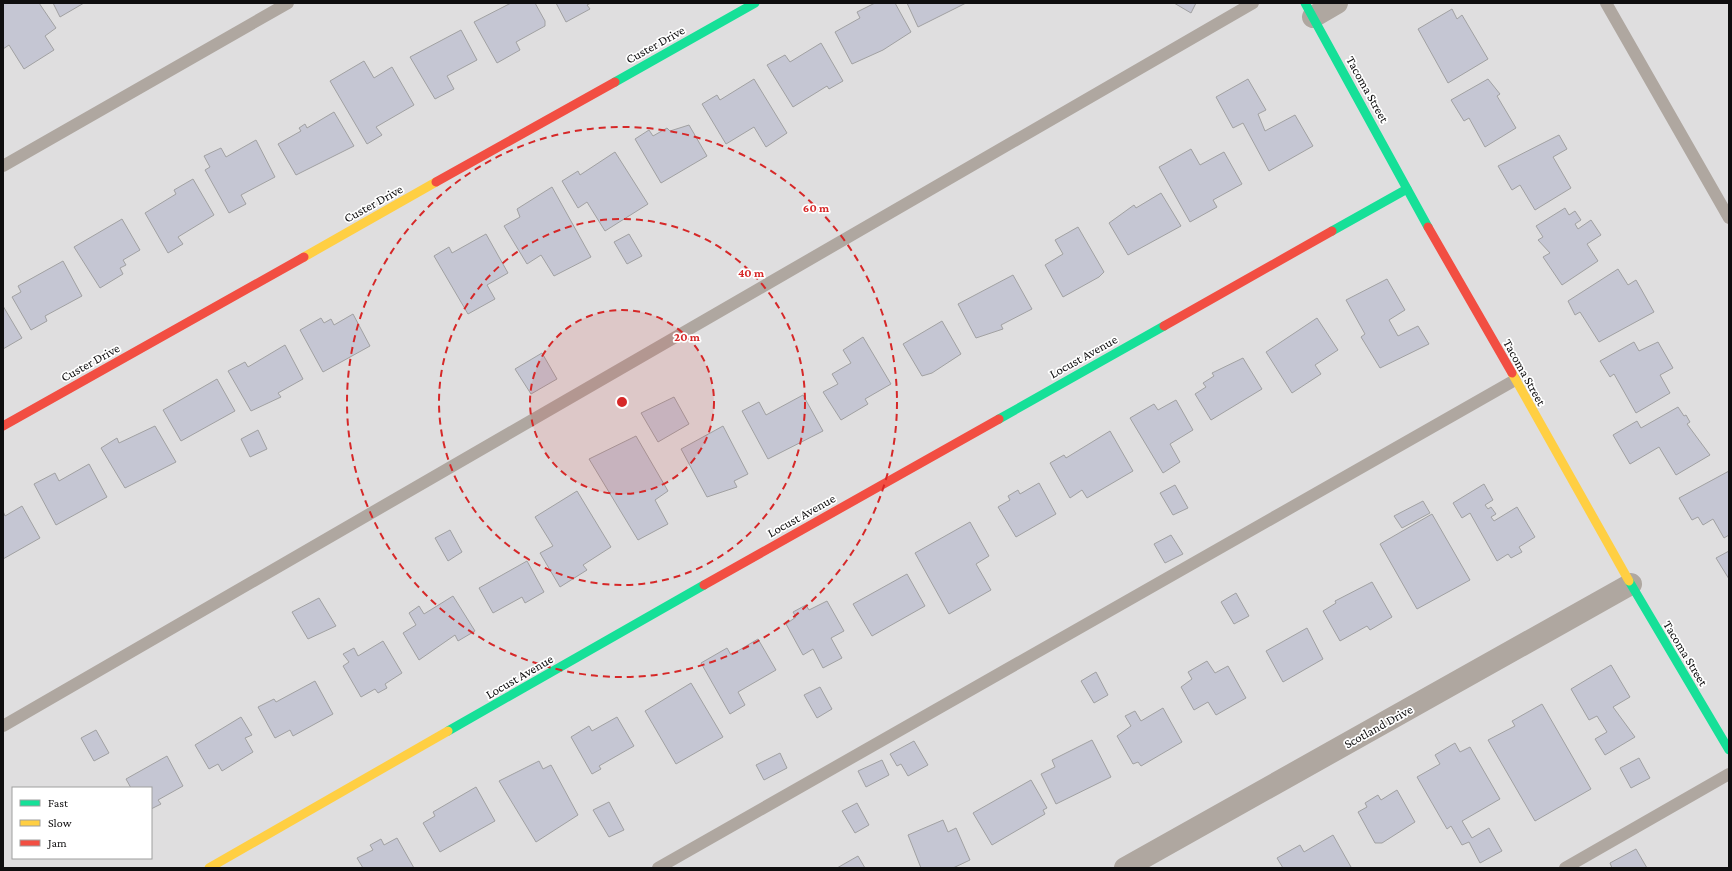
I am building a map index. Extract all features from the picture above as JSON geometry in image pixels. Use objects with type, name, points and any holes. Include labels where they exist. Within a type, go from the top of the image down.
[{"type":"street","name":"Custer Drive","points":[[3,426],[755,3]]},
{"type":"street","points":[[1309,10],[1337,3]]},
{"type":"street","name":"Tacoma Street","points":[[1309,10],[1407,189],[1515,380],[1631,584],[1729,750]]},
{"type":"street","name":"Locust Avenue","points":[[209,868],[685,596],[1407,189]]},
{"type":"street","name":"Scotland Drive","points":[[1125,868],[1631,584]]},
{"type":"lane","points":[[3,166],[288,3]]},
{"type":"lane","points":[[3,726],[1253,3]]},
{"type":"lane","points":[[1606,3],[1729,218]]},
{"type":"lane","points":[[658,868],[1515,380]]},
{"type":"lane","points":[[1565,868],[1729,774]]},
{"type":"building","points":[[3,3],[39,3],[56,28],[45,36],[54,50],[24,69],[9,45],[3,49]]},
{"type":"building","points":[[53,3],[84,3],[60,17]]},
{"type":"building","points":[[511,3],[535,3],[545,21],[545,26],[516,42],[520,50],[497,63],[474,22]]},
{"type":"building","points":[[556,3],[591,3],[587,5],[590,9],[566,22]]},
{"type":"building","points":[[875,3],[895,3],[911,32],[883,50],[852,64],[835,32],[860,18],[857,12]]},
{"type":"building","points":[[907,3],[966,3],[918,27]]},
{"type":"building","points":[[1174,3],[1196,3],[1191,13]]},
{"type":"building","points":[[1452,9],[1457,19],[1462,15],[1488,59],[1448,83],[1418,29]]},
{"type":"building","points":[[461,30],[477,60],[447,76],[454,89],[435,99],[410,57]]},
{"type":"building","points":[[821,43],[843,81],[829,89],[827,86],[793,107],[767,65],[785,55],[790,62]]},
{"type":"building","points":[[364,61],[374,78],[392,67],[414,105],[376,127],[382,135],[367,144],[330,81]]},
{"type":"building","points":[[754,79],[787,133],[766,147],[754,127],[726,144],[702,104],[717,95],[720,100]]},
{"type":"building","points":[[1248,79],[1266,110],[1258,114],[1265,131],[1295,115],[1313,146],[1269,171],[1243,123],[1233,128],[1216,97]]},
{"type":"building","points":[[1488,79],[1500,94],[1497,96],[1516,128],[1485,147],[1469,118],[1464,121],[1451,100]]},
{"type":"building","points":[[334,112],[354,146],[296,175],[278,144],[301,131],[299,128],[305,124],[307,128]]},
{"type":"building","points":[[689,125],[707,156],[661,183],[635,139],[649,130],[653,136],[667,128],[670,131]]},
{"type":"building","points":[[1559,135],[1567,149],[1553,157],[1571,188],[1535,210],[1520,185],[1512,190],[1498,166]]},
{"type":"building","points":[[256,140],[275,177],[241,195],[246,204],[229,213],[205,170],[210,167],[204,156],[221,148],[226,157]]},
{"type":"building","points":[[1191,149],[1200,165],[1224,152],[1242,184],[1213,200],[1217,207],[1190,222],[1159,167]]},
{"type":"building","points":[[615,152],[648,204],[605,231],[587,202],[578,208],[562,181],[578,171],[580,175]]},
{"type":"building","points":[[193,179],[214,215],[178,237],[183,244],[168,253],[145,213],[176,194],[174,190]]},
{"type":"building","points":[[552,187],[591,257],[554,276],[541,255],[527,264],[504,226],[520,217],[517,209]]},
{"type":"building","points":[[1161,193],[1181,226],[1128,255],[1109,223],[1134,205],[1136,208]]},
{"type":"building","points":[[1565,208],[1569,215],[1575,211],[1581,220],[1575,224],[1578,229],[1591,220],[1601,235],[1587,244],[1598,261],[1562,285],[1543,257],[1550,253],[1538,240],[1543,237],[1536,226]]},
{"type":"building","points":[[122,219],[140,250],[123,260],[126,265],[120,268],[123,274],[100,288],[74,247]]},
{"type":"building","points":[[1078,227],[1104,272],[1099,277],[1063,297],[1045,265],[1063,254],[1055,240]]},
{"type":"building","points":[[486,234],[508,273],[487,285],[495,299],[468,314],[434,256],[449,247],[452,253]]},
{"type":"building","points":[[629,234],[642,256],[627,264],[614,242]]},
{"type":"building","points":[[63,261],[82,296],[45,316],[47,321],[31,330],[12,297],[21,292],[18,286]]},
{"type":"building","points":[[1618,269],[1628,285],[1636,280],[1654,312],[1599,342],[1580,312],[1575,315],[1568,301]]},
{"type":"building","points":[[1013,275],[1032,309],[1001,325],[1003,329],[976,338],[958,304]]},
{"type":"building","points":[[1387,279],[1405,310],[1389,320],[1398,336],[1418,326],[1429,344],[1380,368],[1361,337],[1365,334],[1346,300]]},
{"type":"building","points":[[3,306],[22,338],[3,349]]},
{"type":"building","points":[[353,314],[370,346],[323,372],[300,330],[321,318],[324,323],[331,319],[334,325]]},
{"type":"building","points":[[1317,318],[1338,350],[1315,365],[1321,374],[1292,393],[1266,352]]},
{"type":"building","points":[[942,321],[961,354],[932,373],[922,376],[903,344]]},
{"type":"building","points":[[863,337],[891,384],[865,399],[868,404],[841,420],[823,392],[838,384],[832,374],[851,363],[843,350]]},
{"type":"building","points":[[1634,342],[1639,351],[1658,342],[1673,368],[1660,375],[1670,393],[1636,413],[1614,374],[1610,377],[1600,361]]},
{"type":"building","points":[[285,345],[303,379],[278,393],[281,397],[251,411],[228,371],[245,362],[248,367]]},
{"type":"building","points":[[542,353],[557,379],[531,394],[515,369]]},
{"type":"building","points":[[1243,358],[1262,389],[1211,420],[1195,394],[1206,387],[1203,383],[1214,376],[1212,373]]},
{"type":"building","points":[[217,379],[235,411],[181,441],[163,410]]},
{"type":"building","points":[[803,395],[823,431],[768,459],[742,411],[759,402],[766,415]]},
{"type":"building","points":[[674,397],[689,424],[658,442],[641,413]]},
{"type":"building","points":[[1176,400],[1193,430],[1170,444],[1180,462],[1163,473],[1130,418],[1154,404],[1158,410]]},
{"type":"building","points":[[1678,407],[1684,416],[1686,415],[1690,422],[1687,424],[1710,455],[1676,475],[1659,447],[1630,464],[1613,435],[1637,421],[1641,428]]},
{"type":"building","points":[[155,426],[176,462],[125,488],[101,448],[117,438],[119,443]]},
{"type":"building","points":[[723,426],[748,474],[734,481],[737,487],[707,497],[681,449]]},
{"type":"building","points":[[258,430],[267,449],[250,457],[241,439]]},
{"type":"building","points":[[1110,431],[1133,471],[1087,498],[1082,490],[1070,498],[1050,463],[1064,455],[1066,458]]},
{"type":"building","points":[[636,436],[668,491],[655,500],[668,524],[638,540],[589,459]]},
{"type":"building","points":[[89,464],[107,497],[56,525],[34,484],[55,473],[59,481]]},
{"type":"building","points":[[1729,471],[1729,535],[1724,538],[1713,519],[1703,525],[1698,517],[1692,520],[1679,498]]},
{"type":"building","points":[[1039,483],[1056,514],[1016,537],[998,507],[1010,500],[1008,496],[1018,490],[1020,494]]},
{"type":"building","points":[[1484,484],[1493,500],[1485,505],[1488,509],[1491,507],[1496,514],[1491,517],[1494,521],[1517,507],[1535,537],[1519,547],[1522,552],[1511,558],[1508,554],[1497,561],[1470,513],[1462,518],[1453,503]]},
{"type":"building","points":[[1175,485],[1188,508],[1173,515],[1160,493]]},
{"type":"building","points":[[577,491],[611,547],[583,565],[587,570],[560,587],[540,553],[553,546],[535,517]]},
{"type":"building","points":[[1423,501],[1430,513],[1402,528],[1394,516]]},
{"type":"building","points":[[22,506],[40,538],[3,559],[3,511],[5,516]]},
{"type":"building","points":[[1432,514],[1470,580],[1417,609],[1380,544]]},
{"type":"building","points":[[970,522],[989,556],[976,564],[991,590],[949,614],[915,553]]},
{"type":"building","points":[[450,530],[462,552],[448,561],[435,538]]},
{"type":"building","points":[[1171,535],[1183,554],[1165,563],[1154,544]]},
{"type":"building","points":[[1729,551],[1729,579],[1716,558]]},
{"type":"building","points":[[527,561],[544,592],[525,603],[522,597],[493,613],[479,588]]},
{"type":"building","points":[[907,574],[925,606],[872,636],[853,604]]},
{"type":"building","points":[[1372,582],[1392,617],[1370,630],[1367,626],[1340,641],[1323,611],[1336,603],[1335,601]]},
{"type":"building","points":[[1236,593],[1249,616],[1234,624],[1221,602]]},
{"type":"building","points":[[453,596],[475,631],[458,641],[455,635],[419,660],[403,633],[416,625],[409,613],[419,606],[424,614]]},
{"type":"building","points":[[319,598],[336,626],[308,639],[292,612]]},
{"type":"building","points":[[827,601],[844,631],[831,638],[842,658],[823,668],[813,649],[803,655],[786,624],[796,617],[793,612],[806,605],[809,610]]},
{"type":"building","points":[[1307,628],[1323,659],[1283,682],[1266,651]]},
{"type":"building","points":[[758,639],[776,670],[738,692],[745,705],[730,714],[701,663],[727,648],[731,655]]},
{"type":"building","points":[[383,641],[402,673],[385,684],[387,688],[378,693],[375,689],[361,697],[343,666],[349,662],[343,654],[354,648],[358,656]]},
{"type":"building","points":[[1207,661],[1215,673],[1228,666],[1246,698],[1216,715],[1208,702],[1194,710],[1181,687],[1192,679],[1188,672]]},
{"type":"building","points":[[1611,665],[1630,697],[1613,707],[1635,737],[1605,755],[1595,739],[1607,732],[1597,716],[1589,720],[1571,689]]},
{"type":"building","points":[[1096,672],[1108,695],[1094,703],[1081,681]]},
{"type":"building","points":[[315,681],[333,714],[293,736],[290,730],[275,738],[258,707],[274,699],[276,702]]},
{"type":"building","points":[[691,683],[723,737],[676,764],[645,711]]},
{"type":"building","points":[[820,687],[832,709],[817,718],[804,695]]},
{"type":"building","points":[[1542,704],[1591,789],[1535,821],[1488,740],[1515,726],[1512,721]]},
{"type":"building","points":[[1163,708],[1182,742],[1141,766],[1138,762],[1133,764],[1117,736],[1131,726],[1125,716],[1135,711],[1141,721]]},
{"type":"building","points":[[241,717],[252,735],[245,738],[253,752],[222,771],[218,764],[209,769],[195,745]]},
{"type":"building","points":[[617,717],[634,746],[599,766],[601,769],[592,774],[571,737],[589,726],[592,731]]},
{"type":"building","points":[[96,730],[109,753],[94,761],[81,738]]},
{"type":"building","points":[[1092,740],[1111,777],[1056,804],[1041,774],[1055,767],[1052,760]]},
{"type":"building","points":[[914,741],[928,765],[908,776],[901,764],[897,766],[890,754]]},
{"type":"building","points":[[1455,743],[1460,752],[1470,747],[1500,799],[1462,821],[1472,838],[1489,828],[1502,851],[1480,863],[1469,842],[1462,845],[1451,826],[1447,829],[1417,777],[1440,764],[1435,755]]},
{"type":"building","points":[[780,753],[787,768],[764,780],[756,765]]},
{"type":"building","points":[[167,756],[183,786],[158,800],[161,804],[152,808],[152,787],[130,787],[126,779]]},
{"type":"building","points":[[1639,758],[1650,778],[1631,788],[1620,768]]},
{"type":"building","points":[[882,760],[889,775],[866,787],[858,771]]},
{"type":"building","points":[[539,761],[543,769],[551,765],[578,815],[536,842],[499,781]]},
{"type":"building","points":[[1031,780],[1047,808],[1043,810],[1045,814],[992,845],[973,813]]},
{"type":"building","points":[[476,787],[495,821],[440,852],[423,823],[435,816],[433,812]]},
{"type":"building","points":[[1397,790],[1415,822],[1382,843],[1375,843],[1358,812],[1367,807],[1365,803],[1378,795],[1381,800]]},
{"type":"building","points":[[609,802],[624,830],[609,837],[593,810]]},
{"type":"building","points":[[857,803],[869,825],[855,833],[842,811]]},
{"type":"building","points":[[943,820],[948,832],[956,828],[970,860],[953,868],[921,868],[908,835]]},
{"type":"building","points":[[1333,835],[1351,867],[1283,868],[1277,858],[1300,845],[1304,852]]},
{"type":"building","points":[[397,838],[414,868],[363,868],[357,858],[373,850],[370,845],[381,839],[384,845]]},
{"type":"building","points":[[1636,849],[1647,868],[1612,868],[1610,863]]},
{"type":"building","points":[[858,856],[865,868],[837,868]]},
{"type":"traffic: fast","points":[[615,82],[755,3]]},
{"type":"traffic: fast","points":[[1305,3],[1428,227]]},
{"type":"traffic: fast","points":[[1332,231],[1407,189]]},
{"type":"traffic: fast","points":[[999,419],[1164,326]]},
{"type":"traffic: fast","points":[[1629,581],[1729,750]]},
{"type":"traffic: fast","points":[[448,731],[704,585]]},
{"type":"traffic: slow","points":[[304,257],[436,182]]},
{"type":"traffic: slow","points":[[1512,373],[1629,581]]},
{"type":"traffic: slow","points":[[209,868],[448,731]]},
{"type":"traffic: jam","points":[[436,182],[615,82]]},
{"type":"traffic: jam","points":[[1428,227],[1512,373]]},
{"type":"traffic: jam","points":[[1164,326],[1332,231]]},
{"type":"traffic: jam","points":[[3,426],[304,257]]},
{"type":"traffic: jam","points":[[704,585],[999,419]]}]
